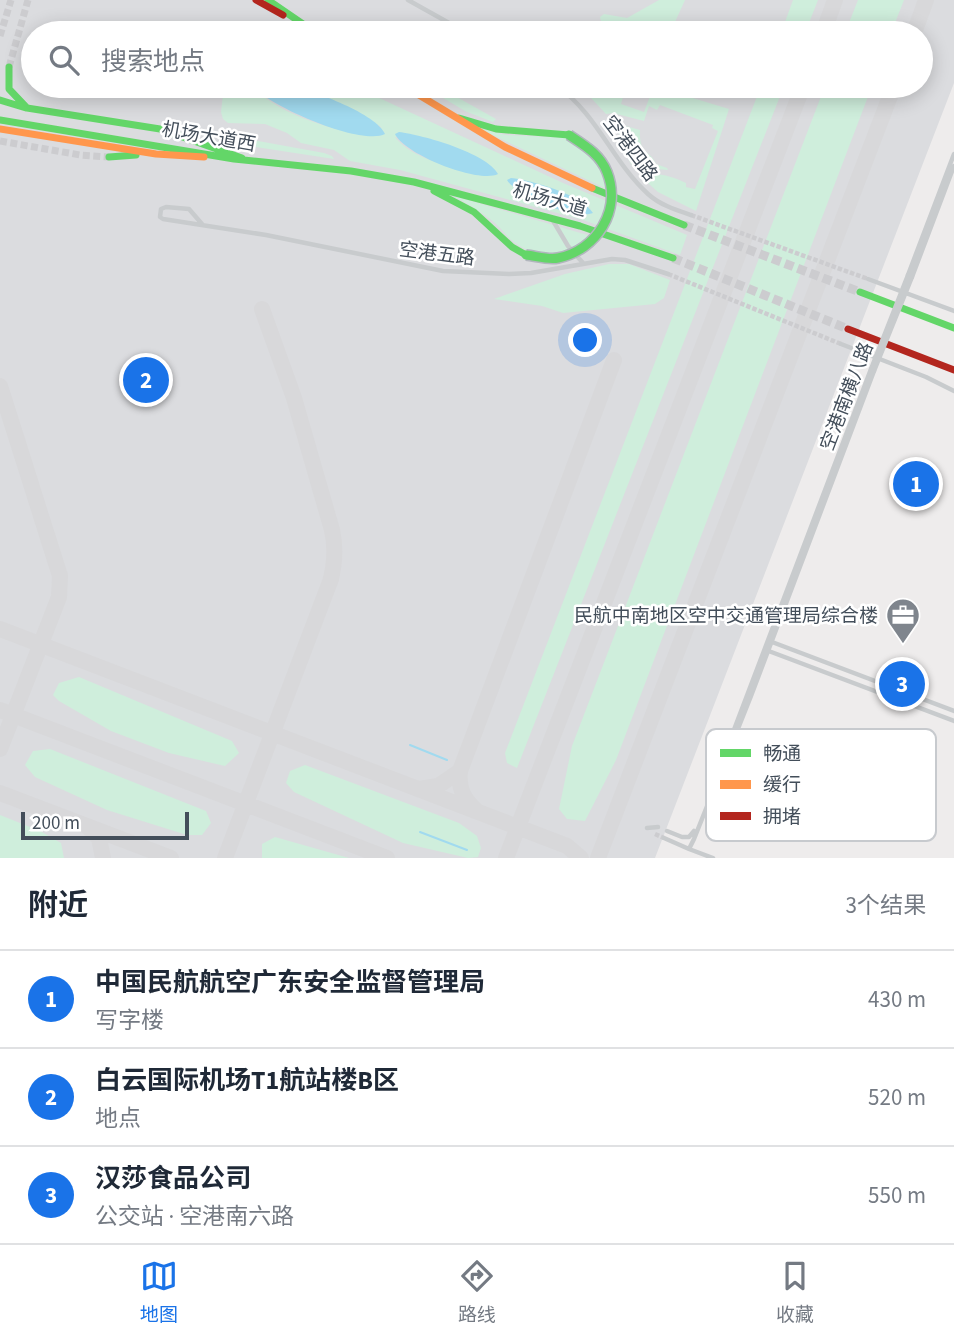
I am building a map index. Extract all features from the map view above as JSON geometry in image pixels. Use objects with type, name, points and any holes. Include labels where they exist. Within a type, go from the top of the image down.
[{"type":"main road","points":[[256,0],[294,21]]},
{"type":"main road","points":[[268,0],[297,21]]},
{"type":"main road","points":[[9,67],[9,89],[27,108]]},
{"type":"main road","points":[[414,182],[474,212],[512,247],[526,255],[556,259],[578,255],[603,231],[612,191],[604,163],[592,148],[569,135],[496,129],[444,113],[422,98]]},
{"type":"main road","points":[[0,100],[27,108],[160,129],[249,161]]},
{"type":"main road","name":"机场大道","points":[[444,113],[484,138],[598,192],[684,225]]},
{"type":"main road","name":"机场大道西","points":[[0,120],[130,139],[234,159],[351,171],[414,182]]},
{"type":"main road","points":[[0,130],[156,154],[234,159]]},
{"type":"main road","points":[[109,157],[156,154]]},
{"type":"main road","name":"机场大道","points":[[414,182],[551,217],[674,258]]},
{"type":"main road","points":[[860,292],[954,328]]},
{"type":"main road","points":[[848,329],[954,370]]},
{"type":"street","points":[[408,0],[446,21]]},
{"type":"street","name":"空港四路","points":[[571,98],[589,114],[648,195],[691,215]]},
{"type":"street","name":"空港南横八路","points":[[910,276],[954,154]]},
{"type":"street","name":"空港南横八路","points":[[767,650],[954,166]]},
{"type":"street","name":"空港五路","points":[[202,224],[189,209],[166,206],[161,209],[160,217],[163,219],[202,224],[428,269],[509,274],[561,269],[612,259],[625,260],[668,274]]},
{"type":"street","points":[[551,217],[568,246],[583,264]]},
{"type":"street","points":[[561,269],[566,260],[568,246]]},
{"type":"street","points":[[867,279],[954,311]]},
{"type":"street","points":[[841,344],[926,377],[954,391]]},
{"type":"street","points":[[770,641],[954,711]]},
{"type":"street","points":[[767,650],[954,721]]},
{"type":"street","points":[[735,729],[767,650]]},
{"type":"street","points":[[736,729],[767,650]]},
{"type":"street","points":[[667,831],[682,837],[693,834],[706,802]]},
{"type":"street","points":[[690,849],[706,808]]},
{"type":"street","points":[[655,834],[647,828],[658,827]]},
{"type":"street","points":[[664,838],[713,858]]},
{"type":"shaded area","points":[[0,0],[954,0],[954,83],[655,858],[0,858]]},
{"type":"green space","points":[[659,0],[685,0],[675,21],[601,21],[600,17],[604,14],[627,18]]},
{"type":"green space","points":[[793,0],[818,0],[810,21],[785,21]]},
{"type":"green space","points":[[858,0],[904,0],[896,21],[850,21]]},
{"type":"green space","points":[[223,98],[267,98],[277,106],[311,121],[379,136],[381,127],[325,98],[379,98],[563,183],[687,235],[680,255],[583,220],[400,170],[350,161],[334,150],[301,143],[287,133],[265,124],[228,123],[223,119]],"holes":[[[395,137],[436,141],[483,161],[460,170],[416,154]],[[520,192],[568,196],[591,209],[578,214],[536,201]]]},
{"type":"green space","points":[[443,98],[458,98],[496,119],[493,122],[465,111]]},
{"type":"green space","points":[[591,98],[623,98],[621,104],[644,112],[649,98],[693,98],[729,109],[696,211],[658,192],[640,176],[663,175],[681,180],[686,183],[686,187],[695,189],[718,131],[712,128],[713,125],[660,105],[657,110],[649,106],[644,121],[613,113],[606,114]]},
{"type":"green space","points":[[756,98],[779,98],[517,768],[507,763],[505,753]]},
{"type":"green space","points":[[820,98],[867,98],[616,760],[585,821],[567,819],[559,809],[572,746]]},
{"type":"green space","points":[[615,125],[640,130],[643,148],[656,164],[668,170],[633,167]]},
{"type":"green space","points":[[480,129],[506,135],[568,138],[589,150],[602,166],[609,190]]},
{"type":"green space","points":[[231,136],[324,153],[334,159],[229,143]]},
{"type":"green space","points":[[454,196],[594,237],[573,250],[562,253],[552,255],[531,251],[510,239],[486,216]]},
{"type":"green space","points":[[609,264],[629,264],[670,280],[664,298],[655,304],[563,313],[542,306],[494,299],[565,274]]},
{"type":"green space","points":[[79,677],[232,741],[239,753],[225,766],[169,753],[111,731],[53,695],[59,683]]},
{"type":"green space","points":[[50,749],[206,811],[211,823],[202,835],[187,835],[107,810],[35,777],[25,765],[33,751]]},
{"type":"green space","points":[[305,765],[459,823],[477,836],[481,848],[478,857],[468,858],[403,843],[294,792],[286,783],[290,771]]},
{"type":"green space","points":[[0,815],[40,831],[61,843],[64,858],[0,858]]},
{"type":"green space","points":[[275,837],[349,858],[262,858],[262,844]]},
{"type":"water","points":[[268,98],[328,98],[358,111],[380,126],[385,134],[357,135],[338,130]]},
{"type":"water","points":[[399,132],[438,141],[468,152],[492,166],[498,174],[475,175],[442,165],[401,142],[395,134]]},
{"type":"water","points":[[511,178],[543,185],[568,195],[587,206],[593,213],[573,213],[547,206],[513,187],[507,180]]},
{"type":"waterway","points":[[410,745],[447,760]]},
{"type":"waterway","points":[[420,832],[467,850]]},
{"type":"taxiway","points":[[827,21],[835,0]]},
{"type":"taxiway","points":[[918,21],[926,0]]},
{"type":"taxiway","points":[[506,858],[798,98]]},
{"type":"taxiway","points":[[598,858],[889,98]]},
{"type":"taxiway","points":[[262,309],[294,398],[332,530],[334,556],[330,582]]},
{"type":"taxiway","points":[[476,810],[462,792],[460,771],[614,360]]},
{"type":"taxiway","points":[[0,386],[60,576],[59,597],[0,749]]},
{"type":"taxiway","points":[[225,858],[331,579]]},
{"type":"taxiway","points":[[0,629],[567,846],[581,858]]},
{"type":"taxiway","points":[[0,710],[387,858]]},
{"type":"taxiway","points":[[419,789],[438,786],[460,771]]},
{"type":"taxiway","points":[[0,793],[171,858]]},
{"type":"taxiway","points":[[88,827],[99,838],[103,858]]},
{"type":"tunnel","points":[[0,36],[11,0]]},
{"type":"tunnel","points":[[22,21],[28,0]]},
{"type":"tunnel","points":[[9,67],[21,25]]},
{"type":"tunnel","points":[[0,141],[80,155],[109,157]]},
{"type":"tunnel","points":[[691,215],[868,279]]},
{"type":"tunnel","points":[[684,225],[860,292]]},
{"type":"tunnel","points":[[673,258],[848,329]]},
{"type":"tunnel","points":[[668,274],[841,344]]},
{"type":"tunnel","points":[[655,834],[664,838]]},
{"type":"traffic: fast","points":[[268,0],[299,21]]},
{"type":"traffic: fast","points":[[9,67],[9,89],[27,108],[160,129],[242,158]]},
{"type":"traffic: fast","points":[[0,100],[26,108]]},
{"type":"traffic: fast","points":[[459,118],[496,129],[569,135]]},
{"type":"traffic: fast","points":[[0,120],[234,159],[351,171],[414,182],[580,226],[673,258]]},
{"type":"traffic: fast","points":[[526,255],[558,258],[572,254],[595,237],[608,214],[611,186],[607,172],[591,150],[569,135]]},
{"type":"traffic: fast","points":[[109,157],[136,155]]},
{"type":"traffic: fast","points":[[592,188],[684,225]]},
{"type":"traffic: fast","points":[[434,191],[474,212],[512,247],[526,255]]},
{"type":"traffic: fast","points":[[860,292],[954,328]]},
{"type":"traffic: slow","points":[[424,98],[505,147],[592,188]]},
{"type":"traffic: slow","points":[[0,129],[156,154],[204,157]]},
{"type":"traffic: jam","points":[[256,0],[283,15]]},
{"type":"traffic: jam","points":[[848,329],[954,370]]},
{"type":"place","name":"白云国际机场T1航站楼B区","points":[[146,380]]},
{"type":"place","name":"中国民航航空广东安全监督管理局","points":[[916,484]]},
{"type":"place","name":"民航中南地区空中交通管理局综合楼","points":[[903,645]]},
{"type":"place","name":"汉莎食品公司","points":[[902,684]]}]
